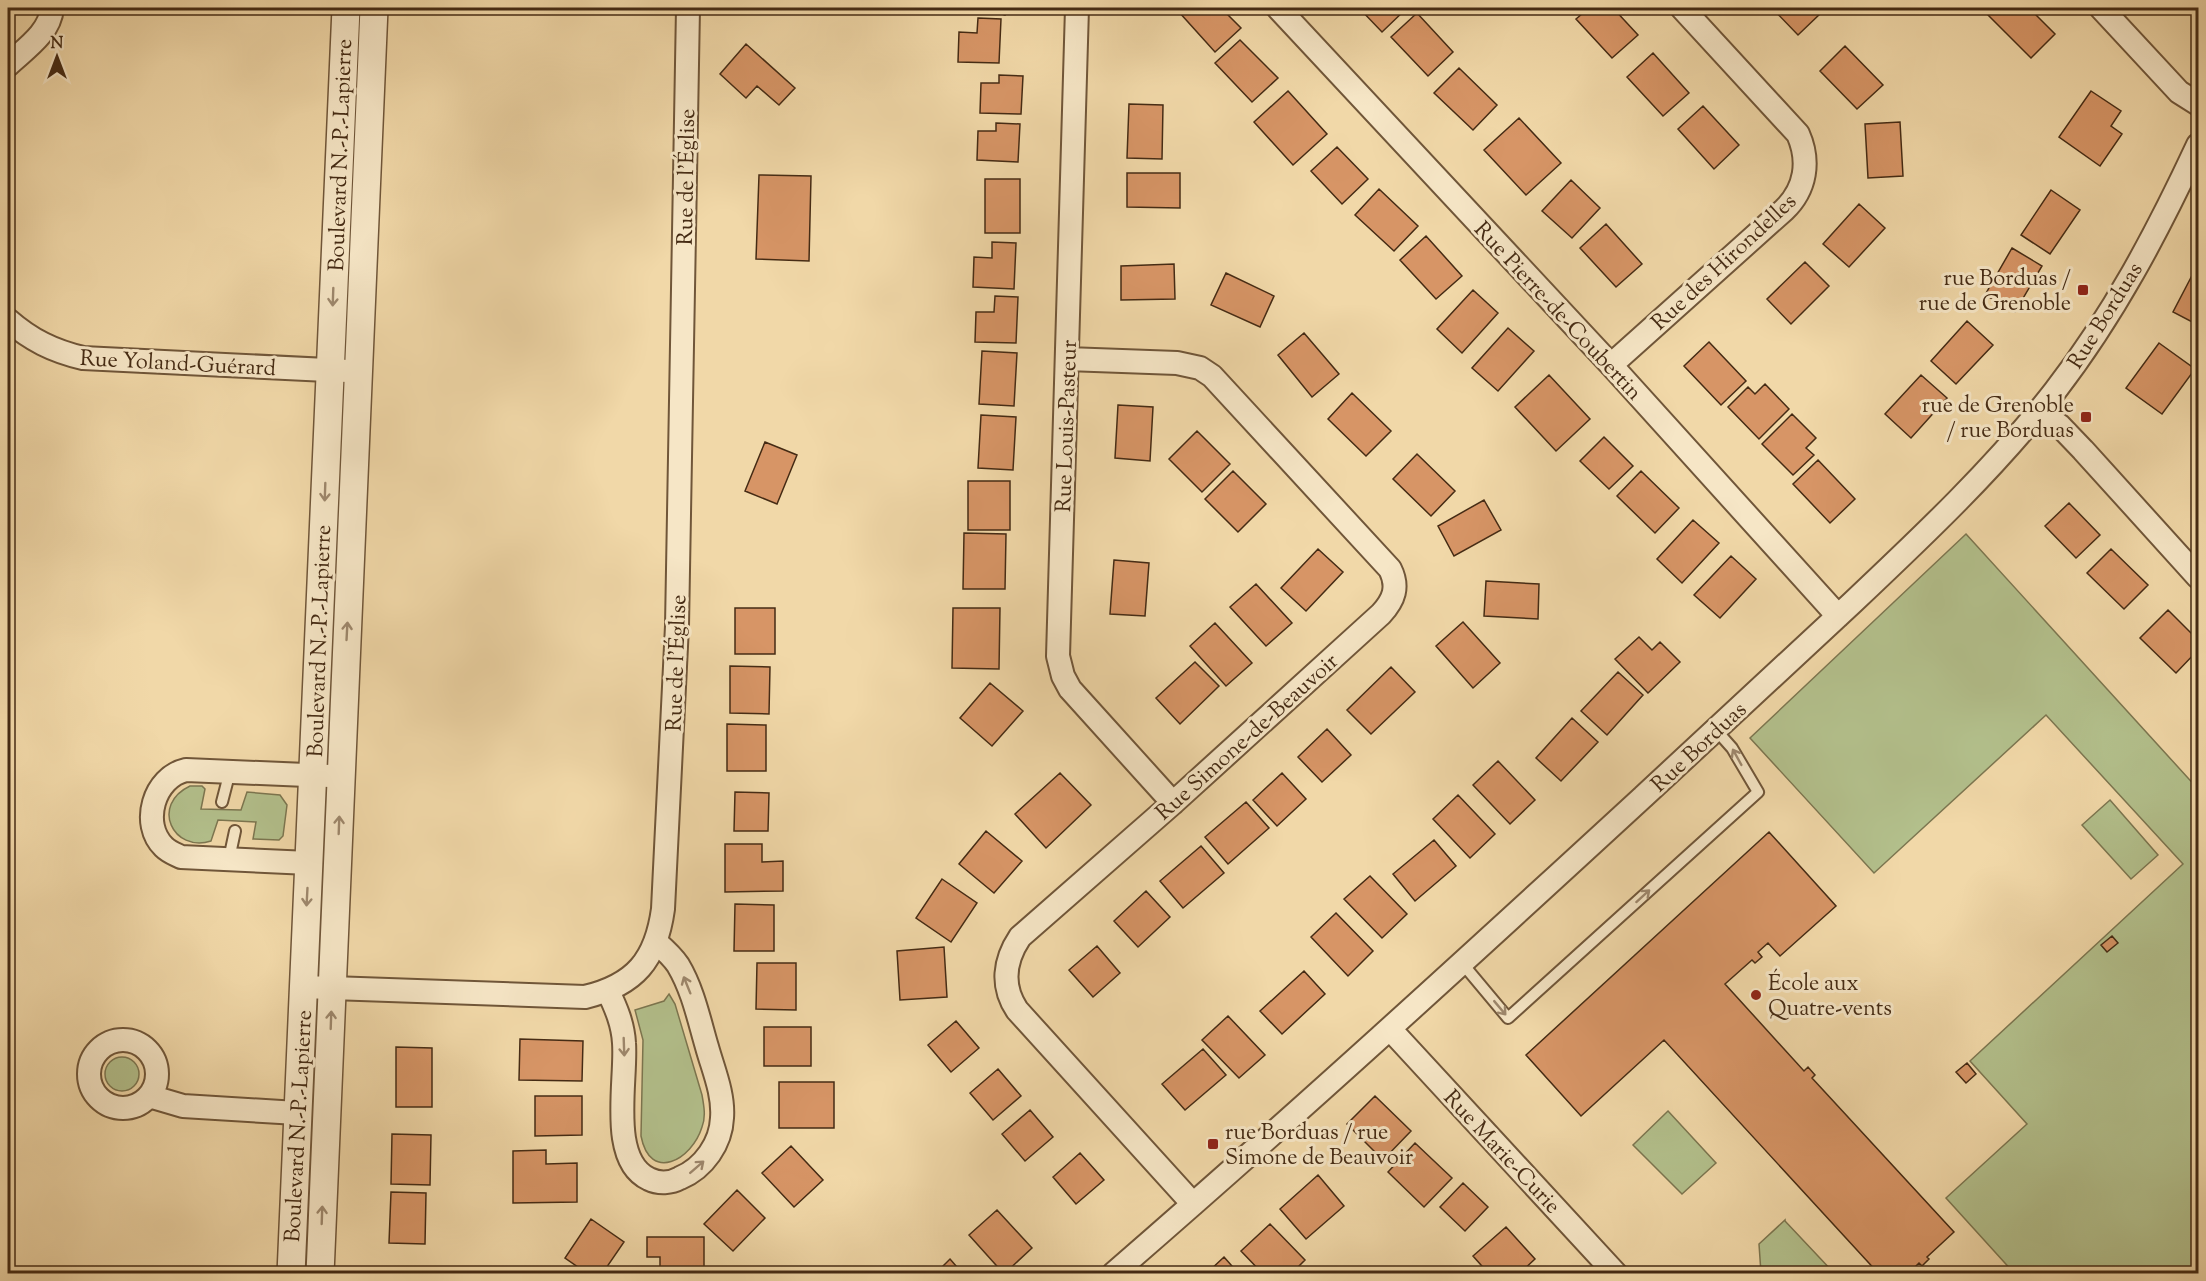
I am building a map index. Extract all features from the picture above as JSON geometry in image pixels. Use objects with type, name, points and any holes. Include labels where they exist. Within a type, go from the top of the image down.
[{"type":"street","points":[[8,65],[44,30],[52,8]]},
{"type":"street","name":"Boulevard N.-P.-Lapierre","points":[[291,1274],[346,8]]},
{"type":"street","name":"Boulevard N.-P.-Lapierre","points":[[320,1274],[374,8]]},
{"type":"street","name":"Rue de l'Église","points":[[303,987],[585,997],[618,986],[640,968],[656,942],[663,909],[677,626],[688,8]]},
{"type":"street","name":"Rue Louis-Pasteur","points":[[1077,8],[1058,646],[1060,666],[1070,689],[1173,803]]},
{"type":"street","name":"Rue Pierre-de-Coubertin","points":[[1278,8],[1611,365],[1838,616]]},
{"type":"street","name":"Rue des Hirondelles","points":[[1611,365],[1784,210],[1793,201],[1803,180],[1805,155],[1798,134],[1682,8]]},
{"type":"street","points":[[2102,8],[2180,92],[2199,104]]},
{"type":"street","name":"Rue Borduas","points":[[1113,1274],[1390,1029],[1716,730],[1954,504],[2040,411],[2074,366],[2122,290],[2169,206],[2199,146]]},
{"type":"street","name":"Rue Yoland-Guérard","points":[[8,320],[51,350],[83,358],[358,371]]},
{"type":"street","name":"Rue Simone-de-Beauvoir","points":[[1067,359],[1177,363],[1200,368],[1212,376],[1384,562],[1394,577],[1395,594],[1386,608],[1173,803],[1020,937],[1007,963],[1006,978],[1010,1000],[1017,1010],[1193,1204]]},
{"type":"street","points":[[2040,411],[2060,426],[2083,450],[2199,577]]},
{"type":"street","points":[[309,863],[181,857],[170,852],[162,846],[157,835],[153,811],[158,792],[175,772],[186,770],[341,776]]},
{"type":"street","points":[[608,991],[622,1025],[623,1113],[628,1159],[635,1169],[651,1180],[661,1182],[679,1179],[698,1167],[709,1155],[720,1132],[722,1106],[686,981],[673,958],[656,942]]},
{"type":"street","name":"Rue Marie-Curie","points":[[1390,1029],[1616,1274]]},
{"type":"street","points":[[149,1096],[183,1106],[297,1113]]},
{"type":"lane","points":[[1462,963],[1508,1018],[1758,792],[1732,748],[1716,730]]},
{"type":"lane","points":[[222,802],[230,771]]},
{"type":"lane","points":[[229,859],[235,831]]},
{"type":"green space","points":[[1966,534],[2198,789],[2198,1273],[2014,1273],[1946,1198],[2027,1124],[1970,1061],[2183,864],[2046,715],[1874,873],[1750,738]]},
{"type":"green space","points":[[190,786],[202,786],[205,789],[201,809],[241,810],[247,792],[280,795],[287,805],[283,836],[279,840],[253,839],[256,822],[218,820],[211,841],[198,843],[186,840],[177,834],[171,825],[169,815],[171,804],[178,794]]},
{"type":"green space","points":[[2110,800],[2158,855],[2131,879],[2082,825]]},
{"type":"green space","points":[[669,994],[675,1004],[702,1095],[704,1115],[697,1139],[690,1149],[671,1162],[662,1163],[653,1159],[646,1150],[641,1136],[643,1040],[635,1010],[664,1001]]},
{"type":"green space","points":[[122,1057],[134,1062],[139,1074],[134,1086],[122,1091],[110,1086],[105,1074],[110,1062]]},
{"type":"green space","points":[[1668,1111],[1716,1163],[1682,1194],[1633,1145]]},
{"type":"green space","points":[[1785,1220],[1834,1273],[1761,1273],[1759,1244]]},
{"type":"building","points":[[982,8],[1008,8],[1005,15]]},
{"type":"building","points":[[1184,8],[1221,8],[1241,28],[1215,52],[1179,12]]},
{"type":"building","points":[[1359,8],[1407,8],[1382,32]]},
{"type":"building","points":[[1589,8],[1613,8],[1638,35],[1612,58],[1576,19]]},
{"type":"building","points":[[1772,8],[1819,8],[1823,11],[1798,35]]},
{"type":"building","points":[[1981,8],[2029,8],[2055,34],[2031,58]]},
{"type":"building","points":[[1417,13],[1453,52],[1428,76],[1391,37]]},
{"type":"building","points":[[978,18],[1001,19],[999,63],[958,62],[959,32],[977,33]]},
{"type":"building","points":[[1240,40],[1278,78],[1252,102],[1215,63]]},
{"type":"building","points":[[746,44],[795,88],[779,105],[757,86],[746,98],[720,74]]},
{"type":"building","points":[[1845,46],[1883,85],[1857,109],[1820,71]]},
{"type":"building","points":[[1653,53],[1689,93],[1663,116],[1627,77]]},
{"type":"building","points":[[1459,68],[1497,105],[1473,130],[1434,93]]},
{"type":"building","points":[[999,75],[1023,76],[1021,114],[980,113],[981,83],[999,83]]},
{"type":"building","points":[[1288,91],[1327,134],[1293,165],[1254,122]]},
{"type":"building","points":[[2091,91],[2121,111],[2111,126],[2122,134],[2100,166],[2059,137]]},
{"type":"building","points":[[1129,104],[1163,105],[1162,159],[1127,158]]},
{"type":"building","points":[[1703,106],[1739,145],[1714,169],[1678,129]]},
{"type":"building","points":[[1519,118],[1561,163],[1526,195],[1484,150]]},
{"type":"building","points":[[1900,122],[1903,176],[1868,178],[1865,124]]},
{"type":"building","points":[[996,123],[1020,124],[1018,162],[977,160],[978,131],[996,131]]},
{"type":"building","points":[[1337,147],[1368,179],[1342,204],[1311,171]]},
{"type":"building","points":[[1127,173],[1180,173],[1180,208],[1127,207]]},
{"type":"building","points":[[759,175],[811,176],[809,261],[756,259]]},
{"type":"building","points":[[985,179],[1020,179],[1020,233],[985,233]]},
{"type":"building","points":[[1571,180],[1600,208],[1572,238],[1542,211]]},
{"type":"building","points":[[1379,189],[1418,226],[1394,251],[1355,215]]},
{"type":"building","points":[[2051,190],[2080,210],[2050,254],[2021,235]]},
{"type":"building","points":[[1859,204],[1885,228],[1849,267],[1823,244]]},
{"type":"building","points":[[1606,224],[1642,264],[1616,287],[1580,248]]},
{"type":"building","points":[[1426,236],[1462,276],[1436,299],[1400,260]]},
{"type":"building","points":[[992,242],[1016,243],[1014,289],[973,287],[974,257],[992,258]]},
{"type":"building","points":[[2012,248],[2042,266],[2015,312],[1985,295]]},
{"type":"building","points":[[1805,262],[1829,286],[1791,324],[1767,299]]},
{"type":"building","points":[[1174,264],[1175,299],[1121,300],[1121,266]]},
{"type":"building","points":[[2198,264],[2198,325],[2173,312]]},
{"type":"building","points":[[1226,273],[1274,296],[1260,327],[1211,305]]},
{"type":"building","points":[[1473,290],[1498,313],[1462,353],[1437,329]]},
{"type":"building","points":[[995,296],[1018,297],[1016,343],[975,342],[976,312],[994,312]]},
{"type":"building","points":[[1967,321],[1993,345],[1956,384],[1931,361]]},
{"type":"building","points":[[1508,328],[1534,351],[1498,391],[1472,368]]},
{"type":"building","points":[[1304,333],[1339,374],[1312,397],[1278,355]]},
{"type":"building","points":[[1709,342],[1746,381],[1721,405],[1684,366]]},
{"type":"building","points":[[2159,343],[2195,369],[2162,414],[2126,388]]},
{"type":"building","points":[[982,351],[1017,353],[1014,406],[979,404]]},
{"type":"building","points":[[1549,375],[1590,419],[1556,451],[1515,407]]},
{"type":"building","points":[[1921,375],[1947,398],[1911,438],[1885,414]]},
{"type":"building","points":[[1765,384],[1789,409],[1759,439],[1728,407],[1748,387],[1755,394]]},
{"type":"building","points":[[1352,393],[1391,431],[1366,456],[1328,419]]},
{"type":"building","points":[[1118,405],[1153,407],[1150,461],[1115,458]]},
{"type":"building","points":[[1792,414],[1816,438],[1806,448],[1814,455],[1793,475],[1762,444]]},
{"type":"building","points":[[981,415],[1016,417],[1013,470],[978,468]]},
{"type":"building","points":[[1197,431],[1230,464],[1202,492],[1169,459]]},
{"type":"building","points":[[1604,437],[1633,466],[1609,489],[1580,461]]},
{"type":"building","points":[[765,442],[797,455],[777,504],[745,491]]},
{"type":"building","points":[[1417,454],[1455,491],[1431,516],[1393,479]]},
{"type":"building","points":[[1818,460],[1855,499],[1830,523],[1793,484]]},
{"type":"building","points":[[1233,471],[1266,504],[1238,532],[1205,499]]},
{"type":"building","points":[[1641,471],[1679,508],[1655,533],[1617,496]]},
{"type":"building","points":[[968,481],[1010,481],[1010,530],[968,530]]},
{"type":"building","points":[[1484,500],[1501,530],[1454,556],[1438,526]]},
{"type":"building","points":[[2069,503],[2100,535],[2076,558],[2045,526]]},
{"type":"building","points":[[1693,520],[1719,543],[1682,583],[1657,559]]},
{"type":"building","points":[[964,533],[1006,534],[1005,589],[963,589]]},
{"type":"building","points":[[1318,549],[1343,572],[1306,611],[1281,588]]},
{"type":"building","points":[[2111,549],[2148,585],[2124,609],[2087,573]]},
{"type":"building","points":[[1731,556],[1756,579],[1720,618],[1694,595]]},
{"type":"building","points":[[1114,560],[1149,563],[1145,616],[1110,614]]},
{"type":"building","points":[[1486,581],[1539,584],[1538,619],[1484,616]]},
{"type":"building","points":[[1256,584],[1292,623],[1266,646],[1230,607]]},
{"type":"building","points":[[735,608],[775,608],[775,654],[735,654]]},
{"type":"building","points":[[953,608],[1000,608],[999,669],[952,668]]},
{"type":"building","points":[[2168,610],[2198,640],[2198,650],[2176,673],[2140,638]]},
{"type":"building","points":[[1463,622],[1500,663],[1473,688],[1436,646]]},
{"type":"building","points":[[1215,623],[1252,663],[1226,686],[1190,646]]},
{"type":"building","points":[[1639,637],[1652,650],[1660,642],[1680,662],[1648,693],[1615,659]]},
{"type":"building","points":[[1195,662],[1219,686],[1180,724],[1156,698]]},
{"type":"building","points":[[730,666],[770,667],[769,714],[730,713]]},
{"type":"building","points":[[1391,667],[1415,692],[1371,734],[1347,710]]},
{"type":"building","points":[[1618,672],[1643,695],[1607,735],[1581,711]]},
{"type":"building","points":[[990,683],[1023,711],[992,746],[960,718]]},
{"type":"building","points":[[1572,718],[1598,742],[1561,781],[1536,758]]},
{"type":"building","points":[[727,724],[766,725],[766,771],[727,771]]},
{"type":"building","points":[[1327,729],[1351,755],[1322,782],[1298,757]]},
{"type":"building","points":[[1498,761],[1535,800],[1510,824],[1473,785]]},
{"type":"building","points":[[1060,773],[1091,805],[1046,848],[1015,814]]},
{"type":"building","points":[[1282,773],[1306,799],[1277,826],[1253,800]]},
{"type":"building","points":[[735,792],[769,793],[768,831],[734,831]]},
{"type":"building","points":[[1458,795],[1495,834],[1470,858],[1433,819]]},
{"type":"building","points":[[1246,802],[1269,828],[1228,864],[1205,837]]},
{"type":"building","points":[[986,831],[1022,861],[994,893],[959,864]]},
{"type":"building","points":[[1769,832],[1836,906],[1780,956],[1768,943],[1758,952],[1762,957],[1755,963],[1752,960],[1725,984],[1804,1071],[1808,1067],[1815,1075],[1812,1078],[1954,1232],[1927,1257],[1929,1259],[1922,1266],[1919,1263],[1908,1274],[1879,1274],[1664,1040],[1581,1116],[1526,1055]]},
{"type":"building","points":[[1434,840],[1456,866],[1415,901],[1393,874]]},
{"type":"building","points":[[725,844],[762,844],[762,862],[783,861],[783,891],[725,892]]},
{"type":"building","points":[[1201,846],[1224,873],[1183,908],[1160,881]]},
{"type":"building","points":[[1370,876],[1407,914],[1382,938],[1344,899]]},
{"type":"building","points":[[942,879],[977,903],[951,942],[916,918]]},
{"type":"building","points":[[1146,891],[1170,917],[1138,947],[1114,921]]},
{"type":"building","points":[[735,904],[774,905],[774,951],[734,951]]},
{"type":"building","points":[[1336,913],[1373,951],[1348,976],[1311,937]]},
{"type":"building","points":[[2112,936],[2118,943],[2107,952],[2101,945]]},
{"type":"building","points":[[1097,946],[1120,973],[1093,997],[1069,970]]},
{"type":"building","points":[[944,947],[947,997],[900,1000],[897,951]]},
{"type":"building","points":[[757,963],[796,963],[796,1010],[756,1009]]},
{"type":"building","points":[[1304,971],[1325,994],[1282,1034],[1260,1011]]},
{"type":"building","points":[[1228,1016],[1265,1055],[1239,1078],[1202,1040]]},
{"type":"building","points":[[956,1021],[979,1048],[951,1072],[928,1045]]},
{"type":"building","points":[[764,1027],[811,1027],[811,1066],[764,1066]]},
{"type":"building","points":[[520,1039],[583,1041],[582,1081],[519,1080]]},
{"type":"building","points":[[396,1047],[432,1048],[432,1107],[396,1107]]},
{"type":"building","points":[[1203,1049],[1226,1075],[1185,1110],[1162,1084]]},
{"type":"building","points":[[1967,1063],[1976,1074],[1966,1083],[1956,1072]]},
{"type":"building","points":[[998,1069],[1021,1096],[993,1120],[970,1093]]},
{"type":"building","points":[[779,1082],[834,1082],[834,1128],[779,1128]]},
{"type":"building","points":[[535,1096],[582,1096],[582,1135],[535,1136]]},
{"type":"building","points":[[1375,1096],[1411,1131],[1383,1160],[1347,1124]]},
{"type":"building","points":[[1030,1110],[1053,1137],[1025,1161],[1002,1134]]},
{"type":"building","points":[[392,1134],[431,1135],[430,1185],[391,1184]]},
{"type":"building","points":[[1415,1143],[1452,1178],[1424,1207],[1388,1172]]},
{"type":"building","points":[[791,1146],[823,1180],[794,1207],[762,1173]]},
{"type":"building","points":[[546,1150],[546,1164],[577,1163],[577,1202],[513,1203],[513,1151]]},
{"type":"building","points":[[1080,1153],[1104,1180],[1076,1204],[1053,1177]]},
{"type":"building","points":[[1318,1175],[1344,1206],[1306,1239],[1280,1209]]},
{"type":"building","points":[[1463,1183],[1488,1207],[1465,1231],[1440,1207]]},
{"type":"building","points":[[737,1190],[765,1218],[733,1251],[704,1224]]},
{"type":"building","points":[[391,1192],[426,1193],[425,1244],[389,1243]]},
{"type":"building","points":[[997,1210],[1032,1248],[1004,1274],[969,1235]]},
{"type":"building","points":[[591,1219],[624,1242],[602,1274],[588,1274],[565,1258]]},
{"type":"building","points":[[1270,1224],[1305,1260],[1291,1274],[1263,1274],[1241,1251]]},
{"type":"building","points":[[1506,1227],[1535,1259],[1519,1274],[1489,1274],[1473,1256]]},
{"type":"building","points":[[647,1237],[704,1237],[704,1274],[660,1274],[660,1257],[647,1257]]},
{"type":"building","points":[[1224,1257],[1239,1274],[1205,1274],[1208,1272]]},
{"type":"building","points":[[950,1259],[963,1274],[935,1274]]},
{"type":"building","points":[[393,1269],[425,1271],[425,1274],[392,1274]]},
{"type":"place","name":"rue Borduas / rue de Grenoble","points":[[2083,290]]},
{"type":"place","name":"rue de Grenoble / rue Borduas","points":[[2086,417]]},
{"type":"place","name":"École aux Quatre-vents","points":[[1756,995]]},
{"type":"place","name":"rue Borduas / rue Simone de Beauvoir","points":[[1213,1144]]}]
